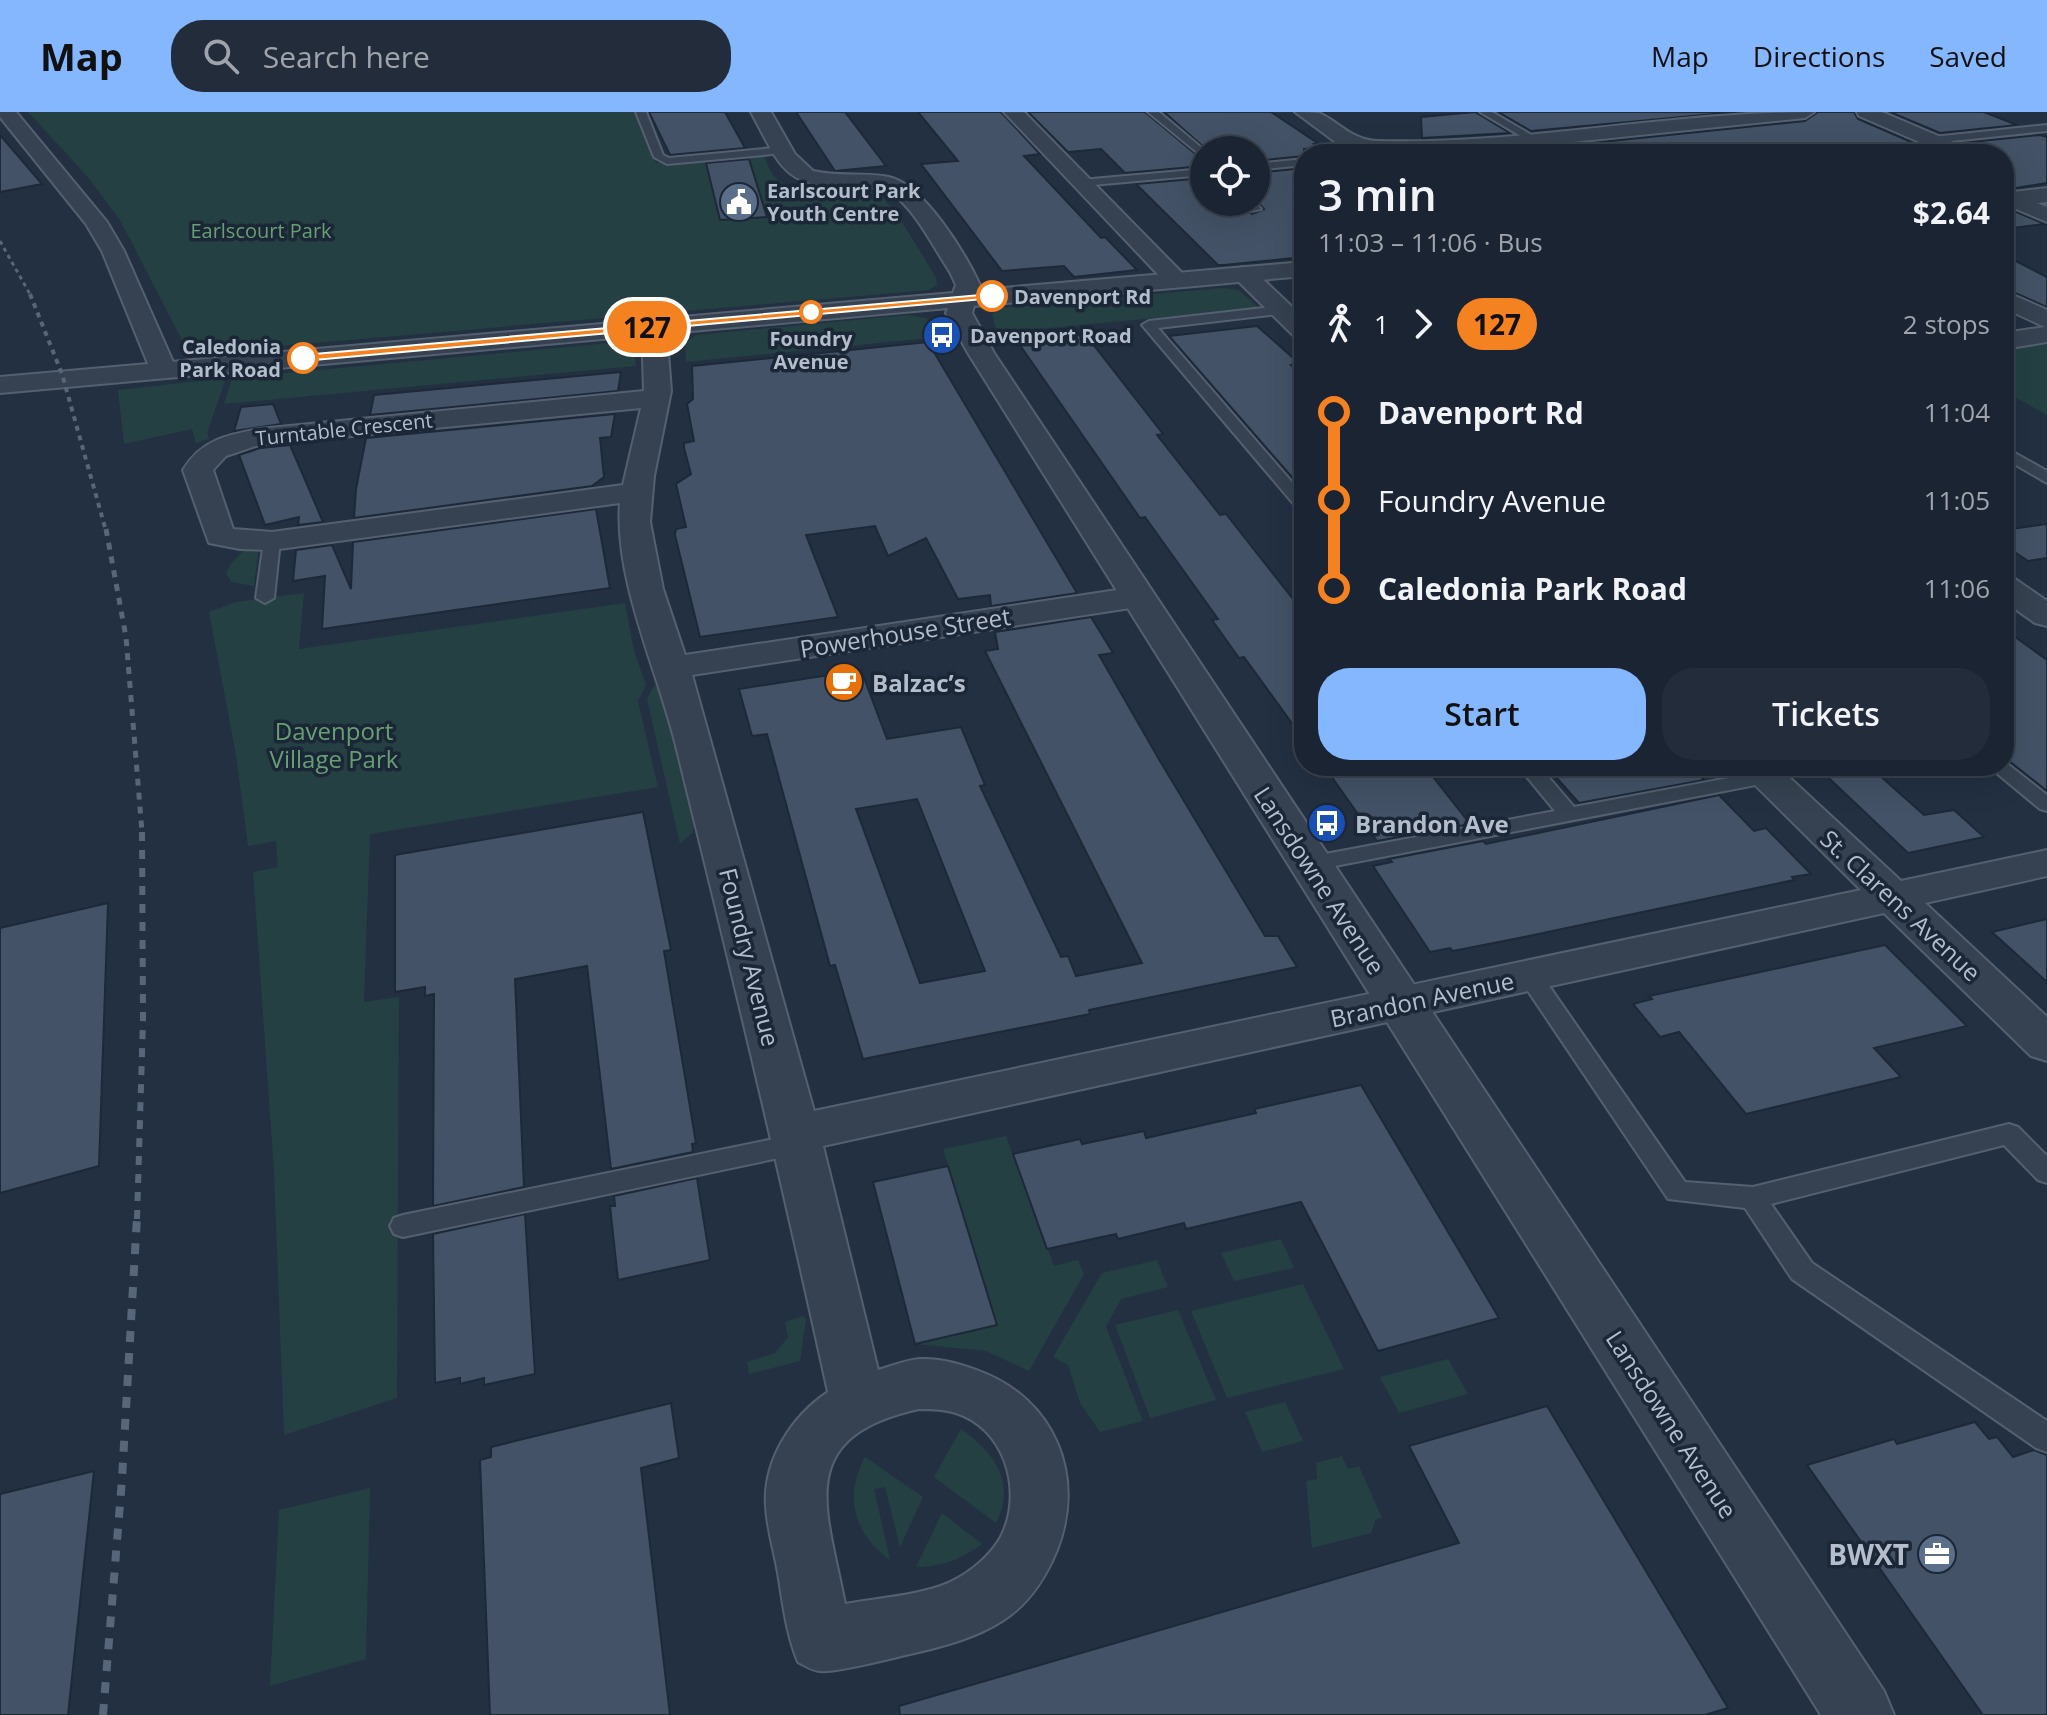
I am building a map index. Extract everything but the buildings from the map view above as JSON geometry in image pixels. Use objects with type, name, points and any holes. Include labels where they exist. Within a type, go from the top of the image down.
[{"type":"street","points":[[6,112],[96,222],[113,251],[164,371]]},
{"type":"street","name":"Lansdowne Avenue","points":[[761,112],[802,174],[813,178],[868,180],[901,189],[962,272],[968,285],[959,313],[981,353],[1860,1715]]},
{"type":"street","points":[[1013,112],[1176,280]]},
{"type":"street","points":[[1304,112],[1350,144]]},
{"type":"street","points":[[1515,144],[1805,112]]},
{"type":"street","points":[[1866,112],[1942,144]]},
{"type":"street","points":[[2014,198],[2047,195]]},
{"type":"street","points":[[2014,201],[2047,215]]},
{"type":"street","points":[[0,385],[1294,270]]},
{"type":"street","points":[[1244,274],[1294,322]]},
{"type":"street","points":[[2014,303],[2047,320]]},
{"type":"street","name":"Foundry Avenue","points":[[654,327],[658,366],[656,398],[637,492],[635,521],[639,545],[797,1139],[858,1401]]},
{"type":"street","points":[[2014,339],[2047,334]]},
{"type":"street","name":"Turntable Crescent","points":[[637,492],[272,541],[240,540],[220,536],[198,470],[203,458],[228,444],[259,437],[656,398]]},
{"type":"street","points":[[2014,593],[2047,616]]},
{"type":"street","name":"Powerhouse Street","points":[[673,667],[1137,597]]},
{"type":"street","name":"St. Clarens Avenue","points":[[1765,776],[2047,1044]]},
{"type":"street","name":"Brandon Avenue","points":[[797,1139],[2047,863]]},
{"type":"street","points":[[919,1384],[949,1386],[978,1396],[1003,1412],[1024,1435],[1037,1462],[1042,1491],[1039,1522],[1024,1558],[1007,1578],[981,1599],[949,1613],[820,1640],[795,1500],[799,1470],[813,1442],[833,1419],[858,1401],[887,1389],[919,1384]]},
{"type":"lane","points":[[641,112],[659,157],[667,161],[787,155]]},
{"type":"lane","points":[[1153,112],[1190,143]]},
{"type":"lane","points":[[1485,112],[1535,140]]},
{"type":"lane","points":[[1933,140],[2047,128]]},
{"type":"lane","points":[[675,173],[787,155]]},
{"type":"lane","points":[[1270,166],[1294,163]]},
{"type":"lane","points":[[1081,183],[1190,173]]},
{"type":"lane","points":[[1281,310],[1149,325],[1294,494]]},
{"type":"lane","points":[[2014,457],[2047,478]]},
{"type":"lane","points":[[265,598],[272,541]]},
{"type":"lane","points":[[1537,776],[1569,814]]},
{"type":"lane","points":[[1309,864],[1569,814],[1743,776]]},
{"type":"lane","points":[[2011,776],[2047,805]]},
{"type":"lane","points":[[1530,976],[1677,1192],[1753,1198],[2009,1134],[2047,1173]]},
{"type":"lane","points":[[403,1226],[797,1139]]},
{"type":"lane","points":[[1753,1198],[1802,1271],[2047,1438]]},
{"type":"green space","name":"Earlscourt Park","points":[[28,112],[636,112],[656,163],[763,153],[772,174],[783,183],[809,187],[853,187],[878,194],[908,232],[936,277],[937,285],[929,290],[213,352],[185,346],[120,220],[87,176]]},
{"type":"green space","points":[[1221,288],[1239,290],[1259,308],[997,333],[992,314],[1002,308]]},
{"type":"green space","points":[[907,315],[926,318],[939,337],[686,362],[685,343],[696,335]]},
{"type":"green space","points":[[609,343],[633,346],[636,366],[224,404],[232,378]]},
{"type":"green space","points":[[2047,344],[2047,415],[2014,397],[2014,349]]},
{"type":"green space","points":[[226,378],[207,433],[209,439],[196,443],[192,429],[124,444],[118,390]]},
{"type":"green space","points":[[243,551],[258,552],[254,586],[232,582],[226,574],[230,565]]},
{"type":"green space","name":"Davenport Village Park","points":[[304,593],[299,649],[625,603],[634,651],[646,685],[638,701],[658,787],[370,834],[364,1002],[399,997],[397,1398],[284,1435],[274,1171],[253,872],[278,867],[276,841],[248,846],[236,755],[209,612],[236,602]]},
{"type":"green space","points":[[655,684],[661,696],[694,822],[693,832],[680,844],[647,699]]},
{"type":"green space","points":[[1006,1136],[1054,1266],[1078,1260],[1084,1274],[1029,1371],[986,1351],[915,1344],[997,1324],[943,1149]]},
{"type":"green space","points":[[1281,1239],[1294,1268],[1234,1281],[1221,1253]]},
{"type":"green space","points":[[1157,1260],[1168,1287],[1121,1299],[1106,1327],[1143,1421],[1100,1432],[1080,1403],[1068,1365],[1053,1357],[1102,1273]]},
{"type":"green space","points":[[1303,1284],[1344,1369],[1227,1398],[1191,1311]]},
{"type":"green space","points":[[1178,1310],[1216,1400],[1150,1418],[1115,1325]]},
{"type":"green space","points":[[803,1316],[806,1319],[800,1361],[749,1374],[747,1362],[775,1353],[788,1337],[785,1322]]},
{"type":"green space","points":[[1448,1359],[1468,1394],[1399,1413],[1380,1377]]},
{"type":"green space","points":[[1285,1402],[1303,1441],[1262,1452],[1245,1412]]},
{"type":"green space","points":[[961,1429],[983,1448],[999,1470],[1004,1495],[996,1523],[934,1477]]},
{"type":"green space","points":[[1342,1456],[1348,1469],[1359,1466],[1382,1518],[1376,1519],[1371,1533],[1312,1548],[1306,1481],[1317,1479],[1316,1463]]},
{"type":"green space","points":[[865,1457],[923,1497],[900,1547],[885,1487],[874,1489],[890,1560],[868,1538],[856,1513],[855,1486]]},
{"type":"green space","points":[[370,1488],[366,1659],[270,1686],[279,1510]]},
{"type":"green space","points":[[942,1513],[982,1544],[951,1561],[916,1567]]},
{"type":"railway","points":[[0,241],[30,295]]},
{"type":"railway","points":[[30,295],[62,374],[106,531]]},
{"type":"railway","points":[[106,529],[126,637],[142,832]]},
{"type":"railway","points":[[137,1219],[143,1020],[142,830]]},
{"type":"railway","points":[[103,1715],[122,1479],[137,1217]]},
{"type":"bus line","name":"127","points":[[303,358],[992,296]]},
{"type":"place","name":"Earlscourt Park Youth Centre","points":[[739,202]]},
{"type":"place","name":"Davenport Rd","points":[[992,296]]},
{"type":"place","name":"Foundry Avenue","points":[[811,312]]},
{"type":"place","name":"Davenport Road","points":[[942,335]]},
{"type":"place","name":"Caledonia Park Road","points":[[303,358]]},
{"type":"place","name":"Balzac’s","points":[[844,682]]},
{"type":"place","name":"Brandon Ave","points":[[1327,823]]},
{"type":"place","name":"BWXT","points":[[1937,1554]]}]
